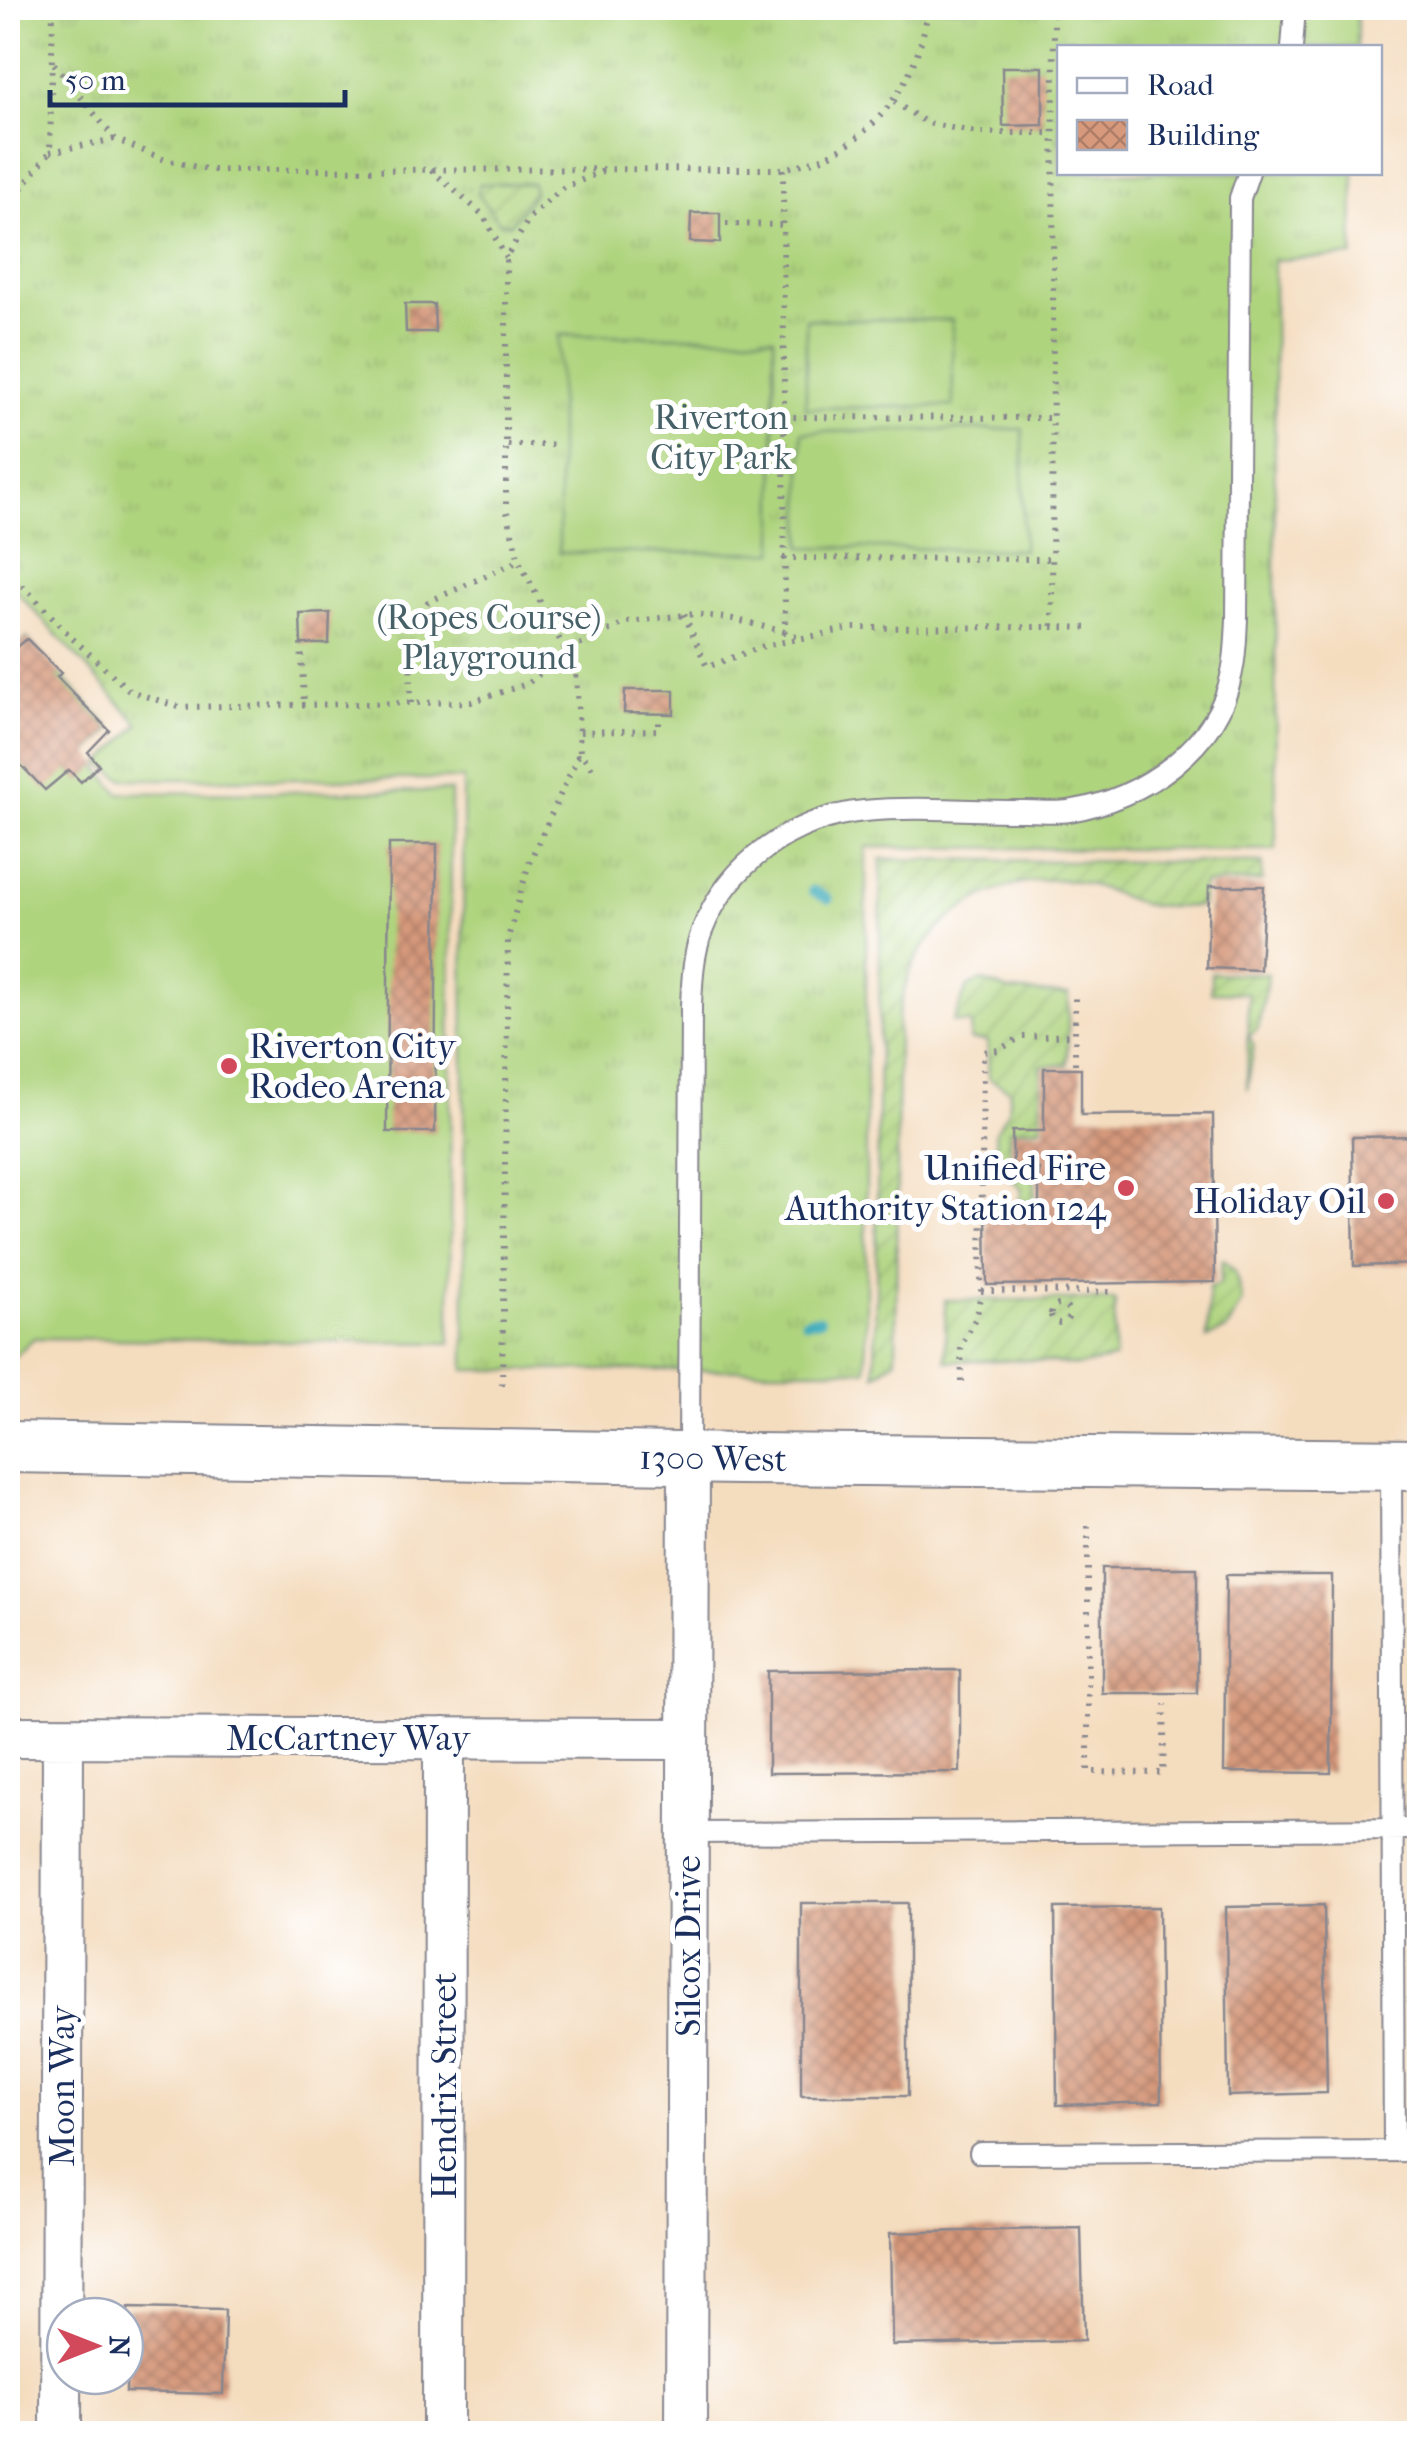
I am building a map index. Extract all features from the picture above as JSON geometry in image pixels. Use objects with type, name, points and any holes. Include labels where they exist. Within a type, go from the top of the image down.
[{"type":"street","name":"1300 West","points":[[8,1447],[1405,1465]]},
{"type":"street","name":"Silcox Drive","points":[[686,2434],[689,1458]]},
{"type":"street","name":"McCartney Way","points":[[8,1738],[688,1738]]},
{"type":"street","name":"Moon Way","points":[[62,2434],[63,1738]]},
{"type":"street","name":"Hendrix Street","points":[[443,2434],[444,1738]]},
{"type":"lane","points":[[1292,45],[1295,8]]},
{"type":"lane","points":[[689,1458],[692,1006],[693,976],[702,932],[737,872],[767,847],[806,826],[865,811],[1069,811],[1119,796],[1154,780],[1188,752],[1214,720],[1232,674],[1238,618],[1240,198],[1248,175]]},
{"type":"lane","points":[[1394,2151],[1393,1829],[1405,1465]]},
{"type":"lane","points":[[688,1833],[1420,1829]]},
{"type":"lane","points":[[980,2153],[1420,2151]]},
{"type":"path","points":[[8,206],[50,152],[53,8]]},
{"type":"path","points":[[54,64],[115,139],[165,160],[211,170],[782,169],[826,157],[865,131],[894,102],[916,62],[928,8]]},
{"type":"path","points":[[1052,627],[1054,8]]},
{"type":"path","points":[[894,102],[927,123],[978,133],[1054,133]]},
{"type":"path","points":[[50,152],[115,139]]},
{"type":"path","points":[[430,169],[483,216],[506,258],[506,508],[519,560],[576,671],[580,752],[592,768],[578,756],[528,863],[508,938],[502,1385]]},
{"type":"path","points":[[506,258],[530,217],[564,188],[609,169]]},
{"type":"path","points":[[782,169],[784,632]]},
{"type":"path","points":[[726,224],[781,225]]},
{"type":"path","points":[[783,417],[1054,418]]},
{"type":"path","points":[[508,445],[559,445]]},
{"type":"path","points":[[783,558],[1054,559]]},
{"type":"path","points":[[411,703],[410,628],[428,602],[519,560]]},
{"type":"path","points":[[8,570],[72,638],[130,691],[179,707],[471,702],[527,684],[567,651],[626,622],[684,614],[733,618],[801,638]]},
{"type":"path","points":[[684,614],[707,667],[764,646],[853,628],[1093,628]]},
{"type":"path","points":[[301,644],[304,704]]},
{"type":"path","points":[[580,732],[658,730],[658,722]]},
{"type":"path","points":[[1075,995],[1075,1064]]},
{"type":"path","points":[[962,1382],[961,1346],[977,1316],[982,1291],[984,1052],[999,1050],[1021,1037],[1075,1035]]},
{"type":"path","points":[[982,1291],[1117,1292]]},
{"type":"path","points":[[1060,1291],[1060,1305]]},
{"type":"path","points":[[1088,1526],[1088,1772],[1163,1772],[1165,1704]]},
{"type":"green space","name":"Riverton City Park","points":[[8,8],[1357,8],[1357,45],[1057,45],[1057,175],[1354,175],[1353,256],[1274,260],[1276,850],[866,847],[866,1370],[465,1370],[463,779],[123,779],[101,764],[139,724],[8,582]]},
{"type":"green space","points":[[532,183],[534,193],[510,224],[500,223],[477,193],[480,184]]},
{"type":"green space","points":[[806,319],[952,320],[953,406],[806,408]]},
{"type":"green space","points":[[559,335],[774,337],[775,552],[559,553]]},
{"type":"green space","points":[[1023,429],[1023,550],[802,547],[802,432]]},
{"type":"green space","name":"Riverton City Rodeo Arena","points":[[27,638],[111,729],[87,754],[119,793],[451,791],[450,1343],[34,1338],[8,1362],[8,654]]},
{"type":"green space","points":[[881,859],[1262,863],[1262,881],[1203,884],[1201,906],[1167,907],[1147,905],[1074,881],[1026,882],[1003,888],[960,911],[926,944],[910,971],[898,1017],[896,1360],[875,1375]]},
{"type":"green space","points":[[1211,973],[1268,974],[1258,1028],[1249,1036],[1254,1046],[1247,1090],[1248,993],[1211,992]]},
{"type":"green space","points":[[981,981],[1010,991],[1069,995],[1067,1065],[1041,1066],[1041,1127],[1009,1130],[1010,1172],[1035,1172],[1035,1203],[1019,1202],[1022,1189],[997,1165],[995,1133],[1008,1110],[1010,1090],[989,1079],[987,1041],[970,1040],[971,1023],[953,1022],[968,986]]},
{"type":"green space","points":[[1222,1260],[1235,1271],[1242,1301],[1227,1330],[1207,1338],[1209,1287],[1220,1284]]},
{"type":"green space","points":[[945,1300],[1115,1300],[1114,1359],[1076,1366],[1033,1360],[946,1361]]},
{"type":"building","points":[[1002,67],[1043,67],[1043,125],[1003,126]]},
{"type":"building","points":[[691,213],[720,213],[720,243],[690,242]]},
{"type":"building","points":[[405,304],[434,304],[435,332],[406,332]]},
{"type":"building","points":[[330,613],[329,644],[301,644],[300,614]]},
{"type":"building","points":[[27,639],[61,673],[57,677],[109,730],[88,752],[99,765],[81,782],[69,770],[45,790],[15,759],[8,766],[8,653]]},
{"type":"building","points":[[625,690],[674,690],[674,714],[624,713]]},
{"type":"building","points":[[389,844],[437,844],[435,1132],[387,1132]]},
{"type":"building","points":[[1209,886],[1264,886],[1260,970],[1207,968]]},
{"type":"building","points":[[1410,932],[1420,932],[1420,986],[1410,986]]},
{"type":"building","name":"Unified Fire Authority Station 124","points":[[1044,1068],[1081,1068],[1081,1115],[1213,1114],[1215,1282],[987,1285],[986,1208],[1039,1207],[1039,1169],[1013,1169],[1012,1131],[1044,1131]]},
{"type":"building","name":"Holiday Oil","points":[[1420,1136],[1420,1264],[1354,1266],[1352,1137]]},
{"type":"building","points":[[1102,1568],[1197,1568],[1197,1693],[1102,1693]]},
{"type":"building","points":[[1226,1575],[1332,1575],[1331,1773],[1224,1772]]},
{"type":"building","points":[[960,1670],[960,1772],[768,1773],[768,1671]]},
{"type":"building","points":[[801,1903],[908,1903],[908,2096],[801,2096]]},
{"type":"building","points":[[1324,1905],[1327,2093],[1228,2096],[1226,1907]]},
{"type":"building","points":[[1159,1907],[1161,2102],[1057,2105],[1055,1908]]},
{"type":"building","points":[[1081,2228],[1084,2341],[892,2345],[890,2233]]},
{"type":"building","points":[[145,2308],[225,2310],[223,2394],[145,2392]]},
{"type":"waterway","points":[[813,891],[828,899]]},
{"type":"waterway","points":[[806,1321],[819,1320]]},
{"type":"place","name":"Riverton City Rodeo Arena","points":[[229,1066]]},
{"type":"place","name":"Unified Fire Authority Station 124","points":[[1126,1188]]},
{"type":"place","name":"Holiday Oil","points":[[1386,1201]]},
{"type":"park label","name":"(Ropes Course) Playground","points":[[489,637]]}]
